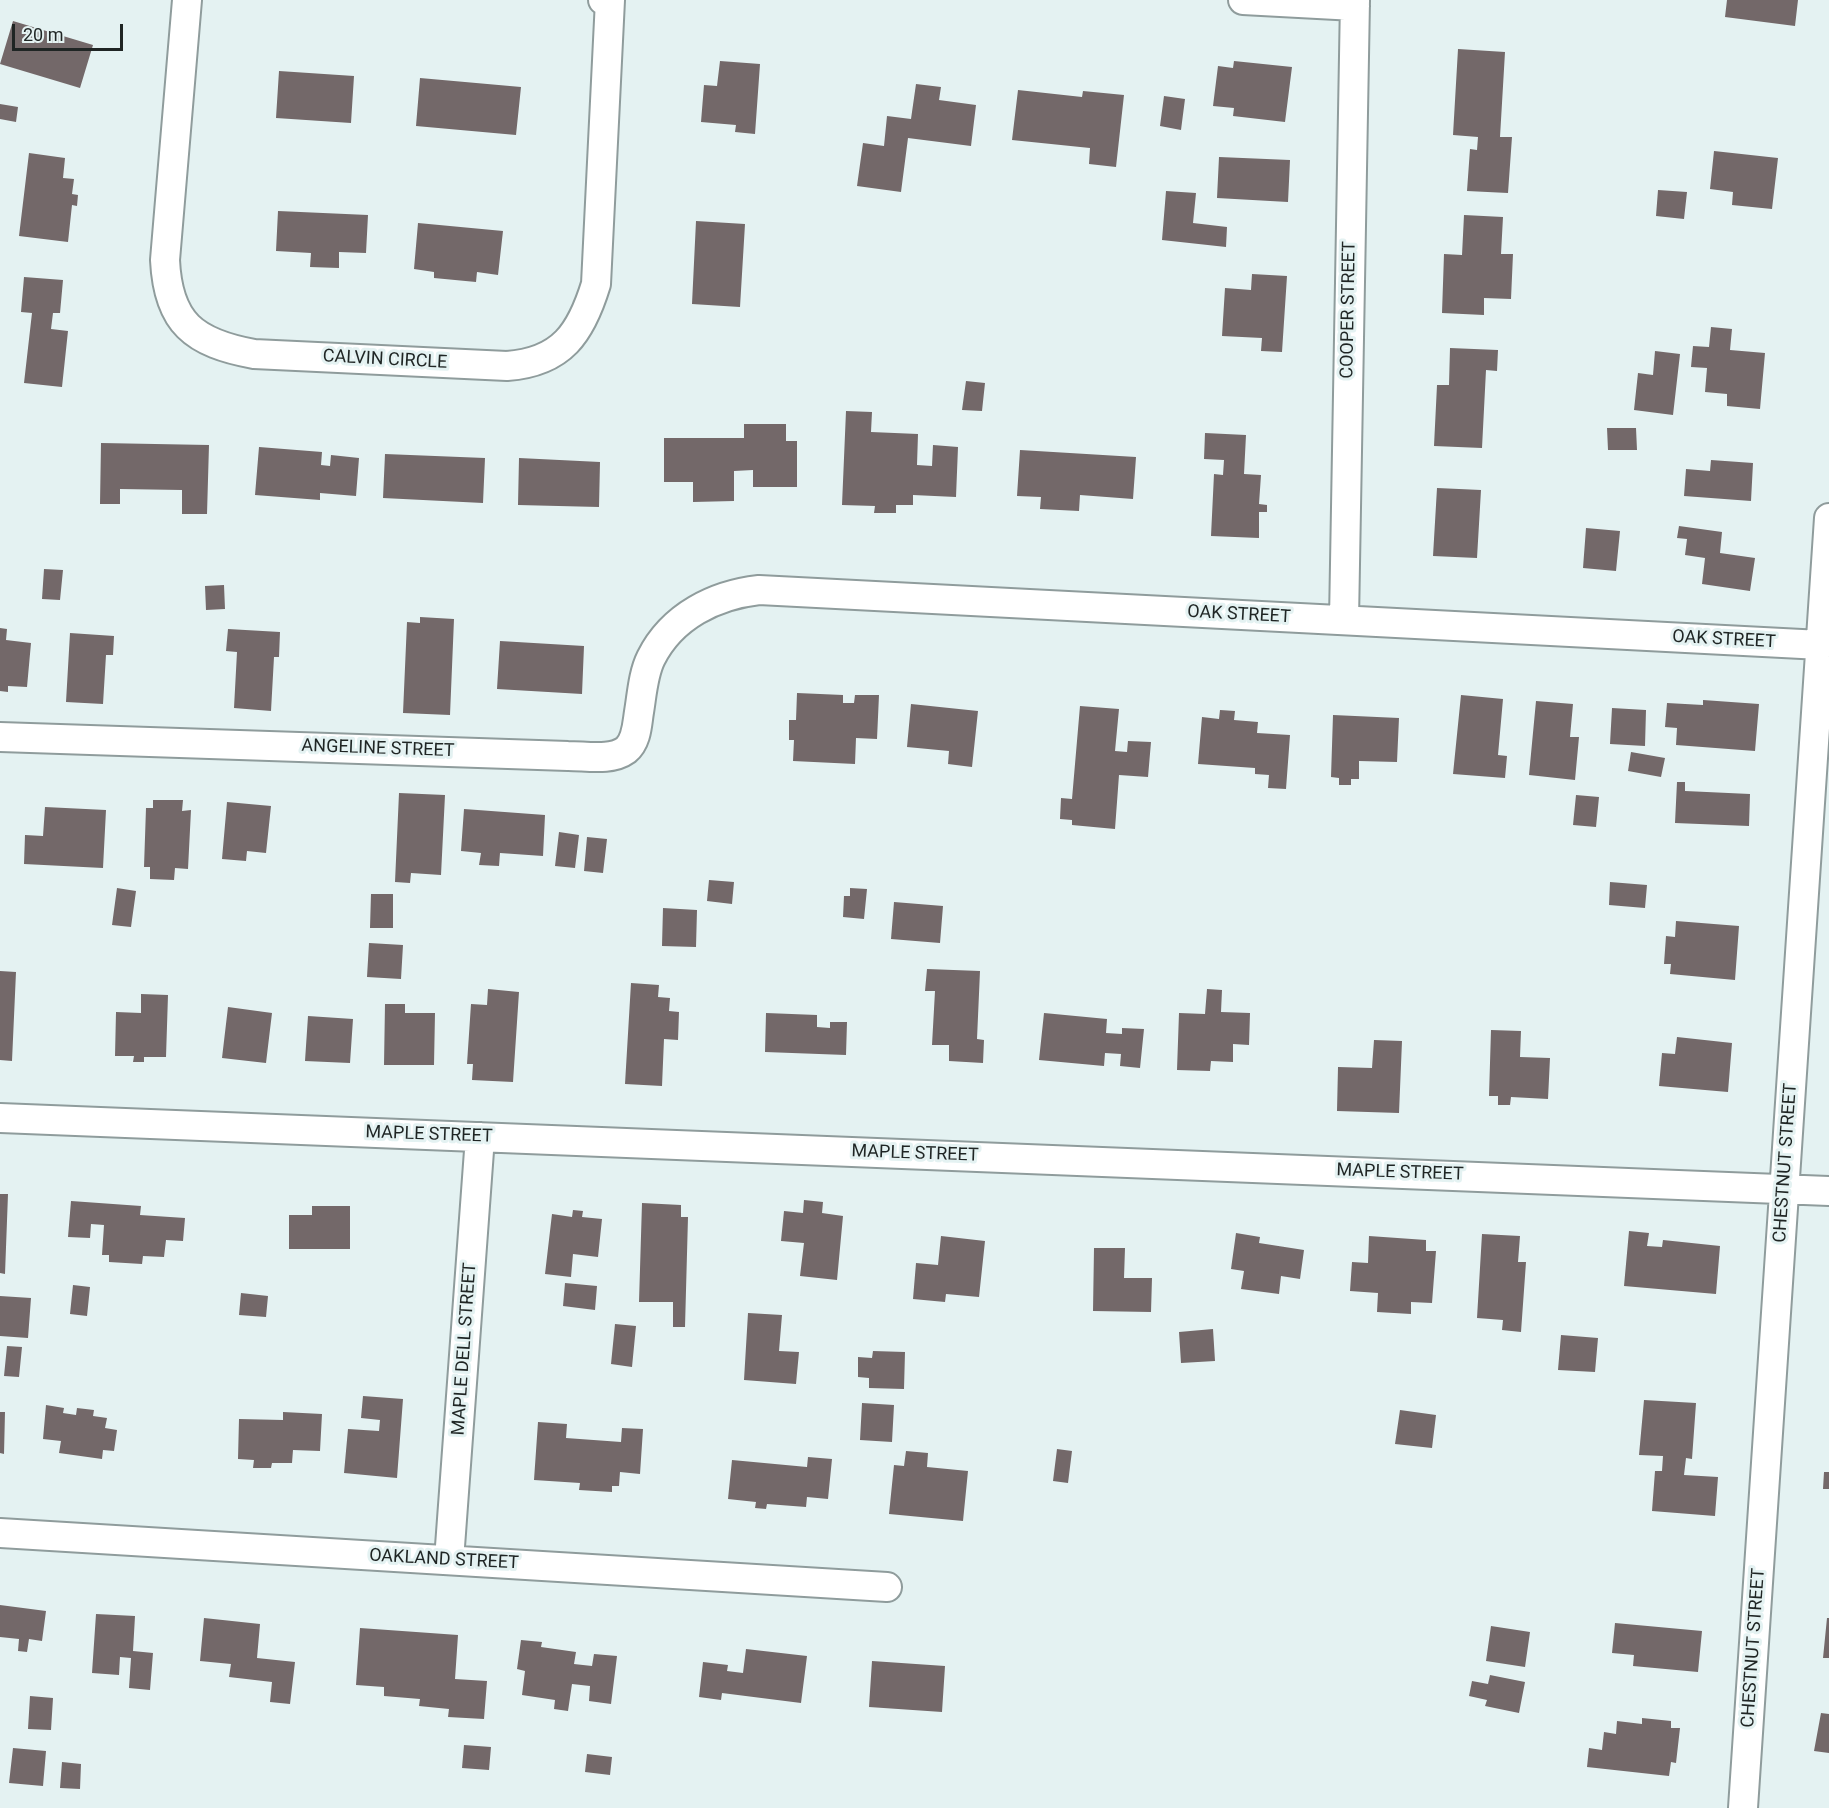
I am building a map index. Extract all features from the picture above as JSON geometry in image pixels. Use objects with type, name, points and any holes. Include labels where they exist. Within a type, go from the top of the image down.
[{"type":"street","name":"CALVIN CIRCLE","points":[[188,0],[165,260],[169,296],[183,321],[190,329],[208,340],[254,354],[507,366],[535,361],[562,348],[579,328],[590,305],[596,284],[610,0]]},
{"type":"street","points":[[603,0],[610,0]]},
{"type":"street","points":[[1243,0],[1355,3]]},
{"type":"street","name":"COOPER STREET","points":[[1344,620],[1355,3]]},
{"type":"street","name":"CHESTNUT STREET","points":[[1743,1808],[1829,518]]},
{"type":"street","name":"OAK STREET","points":[[669,633],[686,616],[703,606],[739,592],[759,590],[1821,645]]},
{"type":"street","name":"ANGELINE STREET","points":[[0,737],[568,756],[615,755],[626,750],[634,739],[645,678],[651,659],[669,633]]},
{"type":"street","name":"MAPLE STREET","points":[[0,1118],[1829,1191]]},
{"type":"street","name":"MAPLE DELL STREET","points":[[449,1560],[480,1137]]},
{"type":"street","name":"OAKLAND STREET","points":[[0,1533],[887,1587]]},
{"type":"building","points":[[1727,0],[1798,0],[1795,26],[1725,17]]},
{"type":"building","points":[[13,21],[93,45],[80,88],[0,64]]},
{"type":"building","points":[[1458,49],[1505,52],[1500,137],[1512,137],[1508,193],[1467,191],[1470,149],[1477,150],[1478,137],[1453,135]]},
{"type":"building","points":[[720,61],[760,64],[755,134],[735,132],[736,125],[701,122],[704,85],[717,86]]},
{"type":"building","points":[[1234,61],[1292,67],[1285,122],[1233,116],[1234,108],[1213,106],[1218,66],[1233,68]]},
{"type":"building","points":[[279,71],[354,76],[351,123],[276,118]]},
{"type":"building","points":[[420,78],[521,87],[516,135],[416,126]]},
{"type":"building","points":[[916,84],[941,87],[939,100],[976,105],[971,146],[908,138],[901,192],[857,186],[863,143],[884,146],[887,116],[911,119]]},
{"type":"building","points":[[1018,90],[1082,97],[1083,91],[1124,95],[1116,167],[1089,164],[1090,148],[1012,140]]},
{"type":"building","points":[[1164,96],[1185,99],[1181,130],[1160,126]]},
{"type":"building","points":[[0,104],[18,107],[16,122],[0,119]]},
{"type":"building","points":[[1714,151],[1778,158],[1772,209],[1732,205],[1733,192],[1710,189]]},
{"type":"building","points":[[29,153],[65,158],[63,178],[74,179],[72,194],[78,195],[77,206],[72,205],[68,242],[19,236]]},
{"type":"building","points":[[1219,157],[1290,160],[1288,202],[1217,198]]},
{"type":"building","points":[[1658,190],[1687,192],[1684,219],[1656,216]]},
{"type":"building","points":[[1166,191],[1196,193],[1193,223],[1227,227],[1226,247],[1162,240]]},
{"type":"building","points":[[278,211],[368,215],[366,253],[339,252],[339,268],[310,267],[311,253],[276,251]]},
{"type":"building","points":[[1464,215],[1503,217],[1501,254],[1513,254],[1511,299],[1484,298],[1484,315],[1442,313],[1444,254],[1462,255]]},
{"type":"building","points":[[696,221],[745,224],[740,307],[692,304]]},
{"type":"building","points":[[418,223],[503,231],[498,275],[477,272],[476,282],[434,278],[434,272],[414,269]]},
{"type":"building","points":[[1252,274],[1287,276],[1282,352],[1261,351],[1262,338],[1222,336],[1225,288],[1251,290]]},
{"type":"building","points":[[24,277],[63,280],[60,313],[53,313],[51,329],[68,331],[62,387],[24,383],[32,313],[21,312]]},
{"type":"building","points":[[1711,327],[1732,329],[1730,350],[1765,353],[1760,409],[1727,406],[1727,394],[1705,392],[1707,368],[1691,367],[1693,346],[1709,347]]},
{"type":"building","points":[[1450,348],[1498,350],[1497,371],[1486,370],[1482,448],[1434,446],[1437,385],[1449,385]]},
{"type":"building","points":[[1655,351],[1680,354],[1673,415],[1634,410],[1638,373],[1653,375]]},
{"type":"building","points":[[966,381],[985,383],[982,411],[962,410]]},
{"type":"building","points":[[846,411],[872,412],[871,432],[918,434],[917,465],[932,466],[933,445],[958,447],[956,497],[913,495],[913,505],[896,505],[896,513],[874,513],[875,506],[842,505]]},
{"type":"building","points":[[744,424],[786,424],[786,441],[797,441],[797,487],[753,487],[753,470],[734,471],[734,501],[693,502],[693,482],[664,482],[664,438],[744,438]]},
{"type":"building","points":[[1607,428],[1636,428],[1637,450],[1608,450]]},
{"type":"building","points":[[1205,433],[1246,435],[1244,474],[1261,475],[1259,504],[1267,505],[1267,512],[1259,512],[1259,538],[1211,536],[1214,474],[1223,475],[1224,460],[1204,459]]},
{"type":"building","points":[[101,443],[209,445],[207,514],[182,514],[182,490],[120,489],[120,504],[100,504]]},
{"type":"building","points":[[259,447],[322,452],[321,465],[330,466],[331,455],[359,458],[356,496],[320,493],[320,500],[255,495]]},
{"type":"building","points":[[1020,450],[1136,457],[1133,499],[1080,495],[1079,511],[1040,509],[1041,497],[1017,496]]},
{"type":"building","points":[[385,454],[485,458],[483,503],[383,498]]},
{"type":"building","points":[[519,458],[600,462],[599,507],[518,505]]},
{"type":"building","points":[[1711,460],[1753,463],[1751,501],[1684,496],[1686,469],[1710,471]]},
{"type":"building","points":[[1437,488],[1481,490],[1477,558],[1433,556]]},
{"type":"building","points":[[1679,526],[1722,532],[1720,553],[1755,558],[1750,591],[1702,584],[1705,558],[1685,555],[1687,539],[1677,538]]},
{"type":"building","points":[[1586,528],[1620,531],[1616,571],[1583,568]]},
{"type":"building","points":[[44,569],[63,570],[60,600],[42,599]]},
{"type":"building","points":[[224,585],[225,609],[206,610],[205,586]]},
{"type":"building","points":[[420,617],[454,619],[450,715],[403,713],[407,622],[420,623]]},
{"type":"building","points":[[0,628],[7,629],[6,640],[31,643],[27,687],[8,686],[8,692],[0,691]]},
{"type":"building","points":[[228,629],[280,632],[279,657],[274,657],[271,711],[234,708],[237,652],[226,651]]},
{"type":"building","points":[[70,633],[114,636],[113,655],[106,655],[103,704],[66,702]]},
{"type":"building","points":[[500,641],[584,646],[582,694],[497,689]]},
{"type":"building","points":[[797,693],[843,695],[843,703],[854,703],[855,695],[879,695],[877,739],[856,738],[855,764],[793,761],[794,740],[789,740],[789,720],[796,720]]},
{"type":"building","points":[[1461,695],[1503,699],[1498,755],[1507,756],[1505,778],[1453,774]]},
{"type":"building","points":[[1703,700],[1759,704],[1755,751],[1676,745],[1677,728],[1665,727],[1667,703],[1703,705]]},
{"type":"building","points":[[1536,701],[1573,704],[1570,737],[1579,737],[1575,780],[1529,775]]},
{"type":"building","points":[[911,704],[978,711],[972,767],[948,764],[949,751],[907,747]]},
{"type":"building","points":[[1080,706],[1119,709],[1115,751],[1127,752],[1128,741],[1151,742],[1148,777],[1119,775],[1115,829],[1072,825],[1072,820],[1060,819],[1061,798],[1072,799]]},
{"type":"building","points":[[1612,708],[1646,710],[1645,746],[1610,744]]},
{"type":"building","points":[[1220,710],[1235,711],[1234,720],[1258,722],[1257,733],[1290,735],[1286,789],[1268,788],[1269,775],[1255,774],[1255,768],[1198,764],[1202,717],[1219,719]]},
{"type":"building","points":[[1333,715],[1399,718],[1397,762],[1359,761],[1359,779],[1351,779],[1351,785],[1339,785],[1339,778],[1331,777]]},
{"type":"building","points":[[1631,752],[1665,758],[1661,777],[1628,771]]},
{"type":"building","points":[[1677,782],[1685,782],[1685,791],[1750,794],[1749,826],[1675,823]]},
{"type":"building","points":[[399,793],[445,795],[441,875],[411,873],[410,883],[395,882]]},
{"type":"building","points":[[1576,795],[1599,797],[1596,827],[1573,825]]},
{"type":"building","points":[[153,800],[183,800],[182,811],[191,810],[188,869],[175,868],[174,880],[150,879],[150,867],[144,867],[146,808],[153,808]]},
{"type":"building","points":[[227,802],[271,806],[266,853],[247,851],[246,861],[222,859]]},
{"type":"building","points":[[45,807],[106,810],[103,868],[24,864],[25,835],[43,836]]},
{"type":"building","points":[[464,809],[545,815],[543,856],[500,853],[499,866],[479,865],[481,853],[461,851]]},
{"type":"building","points":[[559,832],[579,835],[575,868],[555,866]]},
{"type":"building","points":[[587,837],[607,839],[603,873],[584,871]]},
{"type":"building","points":[[709,880],[734,882],[732,904],[707,901]]},
{"type":"building","points":[[1610,882],[1647,885],[1645,908],[1609,905]]},
{"type":"building","points":[[117,888],[136,891],[131,927],[112,925]]},
{"type":"building","points":[[850,888],[867,889],[864,919],[843,917],[844,896],[850,896]]},
{"type":"building","points":[[371,894],[393,894],[393,928],[370,928]]},
{"type":"building","points":[[894,902],[943,906],[940,943],[891,939]]},
{"type":"building","points":[[663,908],[697,910],[696,947],[662,946]]},
{"type":"building","points":[[1676,921],[1739,926],[1735,980],[1670,974],[1671,964],[1664,964],[1666,936],[1675,937]]},
{"type":"building","points":[[369,943],[403,945],[401,979],[367,977]]},
{"type":"building","points":[[927,969],[980,971],[977,1039],[984,1040],[983,1063],[949,1061],[949,1045],[932,1045],[935,991],[925,991]]},
{"type":"building","points":[[0,971],[16,972],[12,1061],[0,1060]]},
{"type":"building","points":[[631,983],[659,985],[658,997],[670,998],[669,1011],[679,1012],[678,1040],[664,1039],[662,1086],[625,1084]]},
{"type":"building","points":[[488,989],[519,992],[513,1082],[472,1080],[473,1064],[467,1064],[471,1004],[487,1005]]},
{"type":"building","points":[[1207,989],[1222,990],[1221,1012],[1250,1013],[1249,1045],[1233,1044],[1233,1062],[1211,1061],[1210,1071],[1177,1070],[1179,1013],[1205,1014]]},
{"type":"building","points":[[141,994],[168,995],[166,1057],[144,1057],[144,1062],[133,1062],[134,1056],[115,1056],[116,1012],[141,1013]]},
{"type":"building","points":[[385,1004],[405,1004],[405,1013],[435,1013],[434,1065],[384,1065]]},
{"type":"building","points":[[228,1007],[272,1013],[266,1063],[222,1058]]},
{"type":"building","points":[[766,1013],[817,1015],[817,1027],[830,1028],[830,1022],[847,1022],[846,1055],[765,1052]]},
{"type":"building","points":[[1044,1013],[1107,1019],[1106,1033],[1122,1034],[1122,1028],[1144,1029],[1140,1068],[1120,1066],[1121,1054],[1105,1053],[1104,1066],[1039,1060]]},
{"type":"building","points":[[308,1016],[353,1019],[350,1063],[305,1061]]},
{"type":"building","points":[[1491,1030],[1521,1031],[1520,1057],[1550,1058],[1548,1099],[1511,1097],[1510,1105],[1498,1105],[1498,1096],[1489,1096]]},
{"type":"building","points":[[1677,1037],[1732,1043],[1728,1092],[1659,1086],[1662,1053],[1675,1054]]},
{"type":"building","points":[[1374,1040],[1402,1041],[1399,1113],[1337,1111],[1338,1067],[1372,1068]]},
{"type":"building","points":[[0,1194],[8,1194],[5,1274],[0,1273]]},
{"type":"building","points":[[804,1200],[823,1202],[822,1213],[843,1216],[837,1280],[800,1276],[804,1243],[781,1241],[784,1211],[803,1213]]},
{"type":"building","points":[[71,1201],[141,1206],[140,1215],[185,1218],[183,1241],[166,1240],[164,1257],[143,1256],[142,1264],[109,1262],[109,1255],[102,1255],[104,1225],[91,1224],[90,1238],[68,1237]]},
{"type":"building","points":[[642,1203],[681,1205],[681,1217],[688,1217],[685,1327],[673,1327],[673,1302],[639,1302]]},
{"type":"building","points":[[312,1206],[350,1206],[350,1249],[289,1249],[289,1215],[312,1215]]},
{"type":"building","points":[[573,1210],[583,1211],[582,1217],[602,1219],[598,1257],[573,1254],[571,1277],[545,1274],[552,1214],[572,1217]]},
{"type":"building","points":[[1629,1231],[1649,1233],[1647,1246],[1662,1247],[1663,1240],[1720,1246],[1716,1294],[1624,1286]]},
{"type":"building","points":[[1236,1233],[1260,1237],[1259,1243],[1304,1250],[1300,1279],[1281,1276],[1279,1294],[1241,1289],[1244,1271],[1231,1269]]},
{"type":"building","points":[[1482,1234],[1520,1236],[1518,1262],[1526,1262],[1521,1332],[1502,1330],[1503,1320],[1477,1318]]},
{"type":"building","points":[[941,1236],[985,1241],[979,1297],[946,1294],[945,1302],[913,1299],[916,1263],[938,1265]]},
{"type":"building","points":[[1369,1236],[1426,1240],[1426,1251],[1436,1251],[1432,1303],[1411,1302],[1411,1314],[1377,1312],[1378,1293],[1350,1291],[1352,1262],[1368,1263]]},
{"type":"building","points":[[1094,1248],[1125,1248],[1124,1278],[1152,1278],[1151,1312],[1093,1311]]},
{"type":"building","points":[[565,1283],[597,1286],[595,1310],[563,1306]]},
{"type":"building","points":[[73,1285],[90,1287],[87,1316],[70,1314]]},
{"type":"building","points":[[241,1293],[268,1296],[266,1317],[239,1315]]},
{"type":"building","points":[[0,1296],[31,1298],[28,1338],[0,1336]]},
{"type":"building","points":[[748,1313],[782,1315],[779,1351],[799,1352],[796,1384],[744,1380]]},
{"type":"building","points":[[615,1324],[636,1326],[632,1367],[611,1364]]},
{"type":"building","points":[[1213,1329],[1215,1361],[1181,1363],[1179,1332]]},
{"type":"building","points":[[1561,1335],[1598,1338],[1595,1372],[1558,1370]]},
{"type":"building","points":[[7,1346],[22,1347],[19,1377],[4,1376]]},
{"type":"building","points":[[873,1351],[905,1352],[904,1389],[869,1388],[869,1378],[858,1377],[858,1357],[872,1358]]},
{"type":"building","points":[[363,1396],[403,1399],[397,1478],[344,1473],[348,1429],[379,1431],[380,1420],[361,1418]]},
{"type":"building","points":[[1644,1400],[1696,1403],[1692,1459],[1686,1458],[1684,1475],[1718,1477],[1715,1516],[1652,1511],[1655,1471],[1662,1471],[1663,1456],[1639,1455]]},
{"type":"building","points":[[862,1403],[894,1405],[892,1442],[860,1440]]},
{"type":"building","points":[[46,1405],[64,1408],[63,1413],[76,1415],[77,1408],[94,1410],[93,1416],[107,1418],[105,1428],[117,1430],[114,1451],[103,1450],[102,1459],[59,1453],[61,1441],[43,1439]]},
{"type":"building","points":[[1400,1410],[1436,1415],[1432,1448],[1395,1444]]},
{"type":"building","points":[[0,1412],[5,1412],[4,1454],[0,1453]]},
{"type":"building","points":[[283,1412],[322,1414],[320,1451],[293,1450],[292,1463],[272,1463],[271,1468],[253,1468],[254,1460],[238,1459],[239,1419],[283,1420]]},
{"type":"building","points":[[538,1422],[567,1424],[566,1438],[621,1442],[622,1428],[643,1429],[640,1474],[620,1472],[619,1486],[612,1486],[612,1492],[579,1490],[580,1483],[534,1480]]},
{"type":"building","points":[[1057,1449],[1072,1451],[1068,1483],[1053,1481]]},
{"type":"building","points":[[906,1451],[928,1453],[927,1467],[968,1471],[963,1521],[889,1514],[894,1465],[904,1466]]},
{"type":"building","points":[[808,1457],[832,1459],[828,1499],[807,1497],[806,1507],[767,1504],[766,1509],[755,1508],[756,1502],[728,1499],[732,1460],[807,1467]]},
{"type":"building","points":[[1824,1472],[1829,1472],[1829,1489],[1823,1489]]},
{"type":"building","points":[[0,1605],[46,1611],[42,1641],[29,1639],[27,1652],[18,1651],[19,1639],[0,1637]]},
{"type":"building","points":[[96,1614],[135,1616],[133,1651],[153,1653],[150,1690],[129,1688],[131,1658],[120,1657],[119,1675],[92,1673]]},
{"type":"building","points":[[204,1618],[260,1624],[257,1658],[295,1662],[290,1704],[270,1702],[272,1682],[229,1677],[231,1664],[200,1661]]},
{"type":"building","points":[[1827,1618],[1829,1618],[1829,1658],[1823,1658]]},
{"type":"building","points":[[1615,1623],[1702,1631],[1698,1672],[1633,1666],[1634,1655],[1612,1653]]},
{"type":"building","points":[[1491,1626],[1530,1632],[1525,1667],[1486,1661]]},
{"type":"building","points":[[360,1628],[458,1635],[455,1679],[487,1681],[484,1719],[448,1717],[449,1709],[419,1706],[420,1699],[384,1696],[384,1687],[356,1685]]},
{"type":"building","points":[[521,1640],[542,1642],[541,1647],[576,1652],[574,1664],[592,1666],[594,1654],[617,1656],[611,1704],[589,1701],[590,1686],[572,1684],[568,1711],[554,1709],[555,1700],[522,1695],[525,1671],[517,1669]]},
{"type":"building","points":[[746,1649],[807,1656],[801,1703],[722,1693],[721,1700],[699,1697],[703,1662],[728,1665],[727,1671],[743,1673]]},
{"type":"building","points":[[872,1661],[945,1666],[942,1712],[869,1707]]},
{"type":"building","points":[[1490,1675],[1525,1682],[1519,1713],[1485,1706],[1487,1700],[1469,1696],[1472,1681],[1488,1684]]},
{"type":"building","points":[[30,1696],[53,1698],[51,1730],[28,1729]]},
{"type":"building","points":[[1821,1713],[1829,1714],[1829,1753],[1814,1751]]},
{"type":"building","points":[[1642,1718],[1671,1721],[1671,1728],[1680,1728],[1676,1763],[1671,1762],[1669,1776],[1587,1767],[1589,1748],[1602,1750],[1604,1732],[1616,1734],[1617,1721],[1642,1724]]},
{"type":"building","points":[[464,1745],[491,1747],[489,1770],[462,1768]]},
{"type":"building","points":[[13,1748],[46,1751],[43,1786],[9,1783]]},
{"type":"building","points":[[587,1754],[612,1757],[610,1775],[585,1772]]},
{"type":"building","points":[[62,1762],[81,1764],[80,1789],[60,1788]]}]
